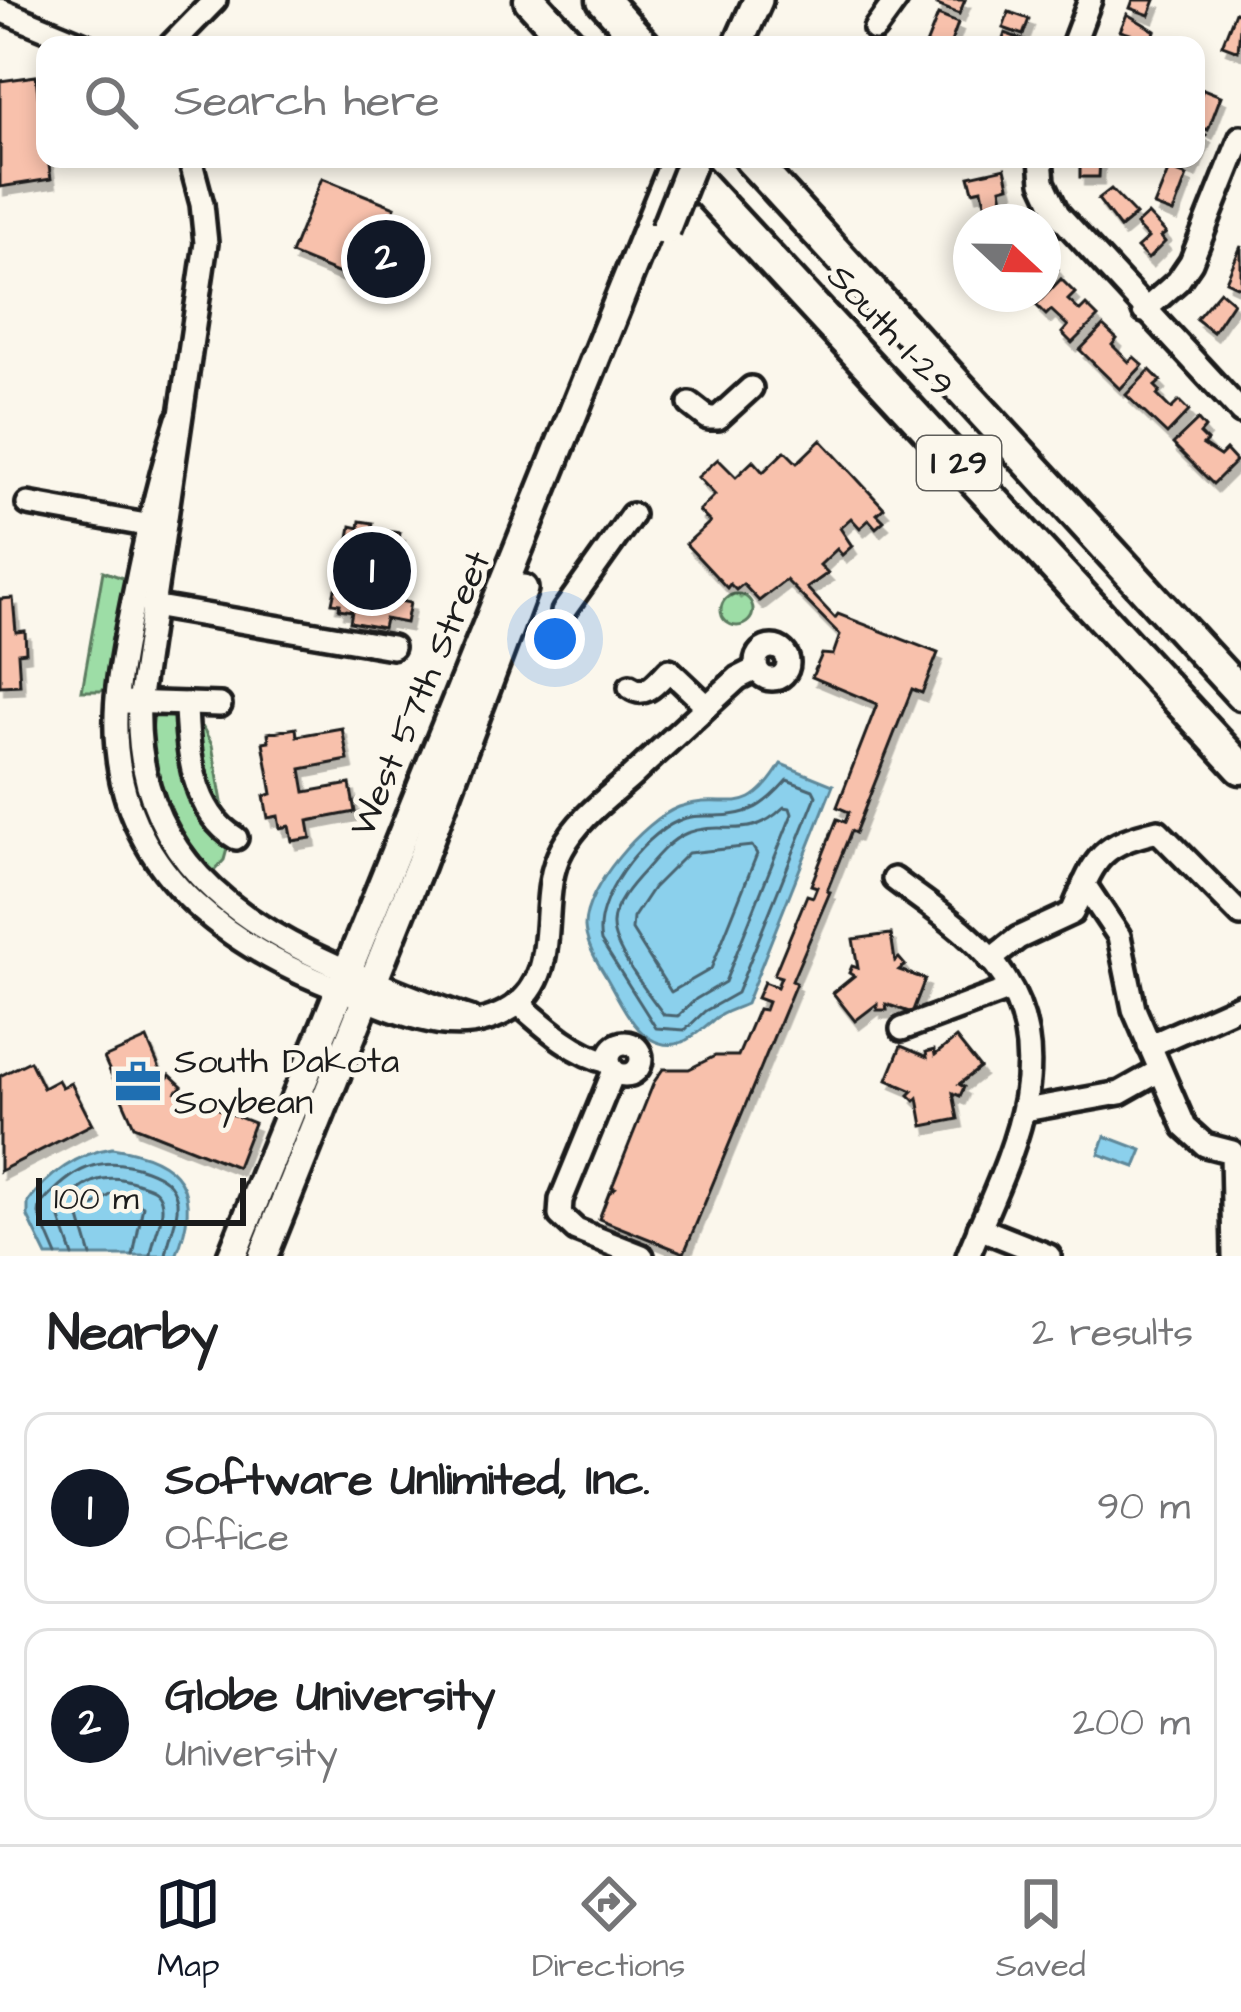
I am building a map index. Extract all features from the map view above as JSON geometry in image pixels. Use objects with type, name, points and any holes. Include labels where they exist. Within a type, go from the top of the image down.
[{"type":"highway","points":[[530,0],[564,36]]},
{"type":"highway","points":[[603,0],[636,36]]},
{"type":"highway","name":"South I-29","points":[[685,168],[1241,768]]},
{"type":"highway","name":"South I-29","points":[[758,168],[1241,694]]},
{"type":"main road","points":[[725,36],[739,0]]},
{"type":"main road","points":[[743,36],[758,0]]},
{"type":"main road","name":"West 57th Street","points":[[263,1256],[369,990],[658,227],[674,168]]},
{"type":"main road","name":"West 57th Street","points":[[232,1256],[342,980],[658,227],[688,168]]},
{"type":"street","points":[[181,36],[215,0]]},
{"type":"street","points":[[875,29],[896,0]]},
{"type":"street","points":[[1076,36],[1090,0]]},
{"type":"street","points":[[0,10],[63,36]]},
{"type":"street","points":[[1144,311],[1191,262],[1241,137]]},
{"type":"street","points":[[192,168],[206,244],[157,527],[121,659],[147,780],[165,831],[179,855],[230,908],[342,980],[423,1022],[447,1024],[495,1016],[518,1003],[538,978],[549,878],[577,826],[738,678],[756,669]]},
{"type":"street","points":[[1042,168],[1058,214],[1241,412]]},
{"type":"street","points":[[690,404],[708,418],[718,418],[751,388]]},
{"type":"street","points":[[28,504],[157,527]]},
{"type":"street","points":[[562,612],[632,515]]},
{"type":"street","points":[[128,703],[152,606],[157,527]]},
{"type":"street","points":[[152,606],[392,647]]},
{"type":"street","points":[[630,688],[646,692],[669,670],[707,706]]},
{"type":"street","points":[[128,703],[220,705]]},
{"type":"street","points":[[186,704],[186,736],[202,796],[214,823],[236,838]]},
{"type":"street","points":[[990,960],[1018,938],[1072,913],[1094,862],[1120,840],[1158,831],[1241,915]]},
{"type":"street","points":[[894,879],[990,960],[1010,988],[1028,1044],[1025,1110],[968,1256]]},
{"type":"street","points":[[1084,884],[1119,936],[1134,1009],[1185,1127],[1205,1145],[1232,1152],[1237,1208],[1234,1256]]},
{"type":"street","points":[[902,1029],[1010,988]]},
{"type":"street","points":[[518,1003],[563,1040],[612,1066],[561,1200],[560,1216],[576,1230],[642,1256]]},
{"type":"street","points":[[1149,1046],[1241,1005]]},
{"type":"street","points":[[1025,1110],[1120,1094],[1160,1071]]},
{"type":"street","points":[[979,1228],[1049,1256]]},
{"type":"green space","points":[[103,571],[128,580],[110,686],[82,691]]},
{"type":"green space","points":[[737,594],[748,599],[753,610],[748,621],[737,626],[726,621],[721,610],[726,599]]},
{"type":"green space","points":[[177,716],[203,728],[212,745],[229,842],[224,860],[214,871],[188,840],[159,778],[154,717]]},
{"type":"water","points":[[781,764],[833,785],[746,1004],[720,1015],[684,1041],[659,1043],[629,1016],[591,949],[585,927],[594,894],[618,858],[665,814],[696,803],[746,800],[768,783]]},
{"type":"water","points":[[1105,1136],[1142,1150],[1135,1167],[1099,1154]]},
{"type":"water","points":[[112,1148],[155,1160],[180,1181],[187,1213],[176,1256],[47,1256],[28,1217],[28,1202],[65,1167]]},
{"type":"building","points":[[939,0],[965,0],[959,14],[937,5]]},
{"type":"building","points":[[1133,0],[1155,0],[1149,15],[1130,8]]},
{"type":"building","points":[[1009,12],[1029,19],[1023,35],[1003,28]]},
{"type":"building","points":[[1235,12],[1241,14],[1238,51],[1222,45]]},
{"type":"building","points":[[1127,14],[1155,31],[1153,36],[1134,36],[1120,31]]},
{"type":"building","points":[[938,15],[958,23],[953,36],[930,36]]},
{"type":"building","points":[[36,76],[36,168],[49,168],[51,179],[0,187],[0,81]]},
{"type":"building","points":[[1205,90],[1221,96],[1205,129]]},
{"type":"building","points":[[1005,168],[1009,186],[1001,188],[1004,204],[985,204],[982,189],[973,191],[969,176]]},
{"type":"building","points":[[1080,168],[1100,168],[1099,177],[1080,177]]},
{"type":"building","points":[[1169,169],[1187,176],[1173,213],[1154,206]]},
{"type":"building","points":[[322,178],[395,207],[364,284],[291,254]]},
{"type":"building","points":[[1111,189],[1136,215],[1120,228],[1098,199]]},
{"type":"building","points":[[1148,214],[1166,233],[1161,237],[1165,242],[1148,259],[1137,248],[1148,238],[1136,225]]},
{"type":"building","points":[[1241,246],[1241,288],[1226,281]]},
{"type":"building","points":[[1061,279],[1075,293],[1068,300],[1080,311],[1086,305],[1098,317],[1072,343],[1062,333],[1068,326],[1053,312],[1061,312]]},
{"type":"building","points":[[1220,291],[1233,302],[1213,332],[1196,319]]},
{"type":"building","points":[[1103,326],[1117,339],[1112,345],[1129,362],[1134,357],[1143,365],[1120,389],[1080,350]]},
{"type":"building","points":[[1150,370],[1161,381],[1155,386],[1160,391],[1157,395],[1171,409],[1179,401],[1189,411],[1167,434],[1126,395]]},
{"type":"building","points":[[1198,420],[1205,428],[1200,434],[1207,441],[1203,445],[1220,456],[1226,450],[1236,461],[1213,484],[1173,444]]},
{"type":"building","points":[[821,440],[884,508],[877,514],[884,521],[876,528],[869,520],[860,528],[851,518],[840,528],[852,546],[842,555],[837,549],[820,565],[828,573],[807,588],[835,618],[838,614],[938,653],[922,693],[912,689],[855,833],[851,831],[792,981],[796,983],[684,1253],[599,1219],[663,1069],[689,1069],[715,1056],[738,1056],[758,1009],[765,1010],[768,1002],[757,998],[764,982],[777,987],[781,977],[774,975],[807,895],[813,897],[817,887],[811,885],[837,819],[845,822],[849,812],[837,807],[877,704],[812,677],[822,654],[833,655],[840,635],[786,580],[759,601],[743,584],[736,590],[730,584],[727,588],[686,544],[710,522],[699,511],[715,495],[698,477],[718,459],[736,477],[753,461],[763,472],[785,451],[797,463]]},
{"type":"building","points":[[360,521],[373,523],[372,529],[400,533],[394,600],[410,603],[406,623],[385,619],[383,628],[350,622],[352,611],[332,603],[335,589],[340,590],[351,526],[359,528]]},
{"type":"building","points":[[13,598],[16,632],[25,631],[26,652],[18,653],[20,685],[0,686],[0,599]]},
{"type":"building","points":[[296,728],[297,736],[342,728],[348,760],[301,769],[305,792],[350,784],[355,812],[308,821],[311,838],[292,841],[289,826],[280,828],[278,816],[268,818],[264,796],[272,794],[263,742],[269,741],[268,733]]},
{"type":"building","points":[[891,934],[895,961],[899,958],[905,965],[899,970],[925,979],[912,1013],[886,1004],[887,1010],[877,1010],[877,1004],[855,1021],[833,993],[854,976],[849,973],[852,966],[858,968],[853,939]]},
{"type":"building","points":[[956,1038],[980,1068],[959,1084],[964,1087],[960,1096],[953,1093],[958,1119],[923,1126],[918,1098],[915,1101],[909,1095],[913,1091],[887,1080],[901,1046],[927,1057],[926,1052],[934,1050],[935,1055]]},
{"type":"building","points":[[147,1039],[165,1081],[170,1075],[182,1086],[176,1092],[254,1123],[237,1167],[134,1126],[104,1058]]},
{"type":"building","points":[[30,1061],[43,1088],[58,1080],[62,1087],[71,1083],[92,1124],[0,1171],[0,1076]]},
{"type":"place","name":"Globe University","points":[[386,259]]},
{"type":"place","name":"Software Unlimited, Inc.","points":[[372,571]]},
{"type":"place","name":"South Dakota Soybean","points":[[138,1082]]}]
